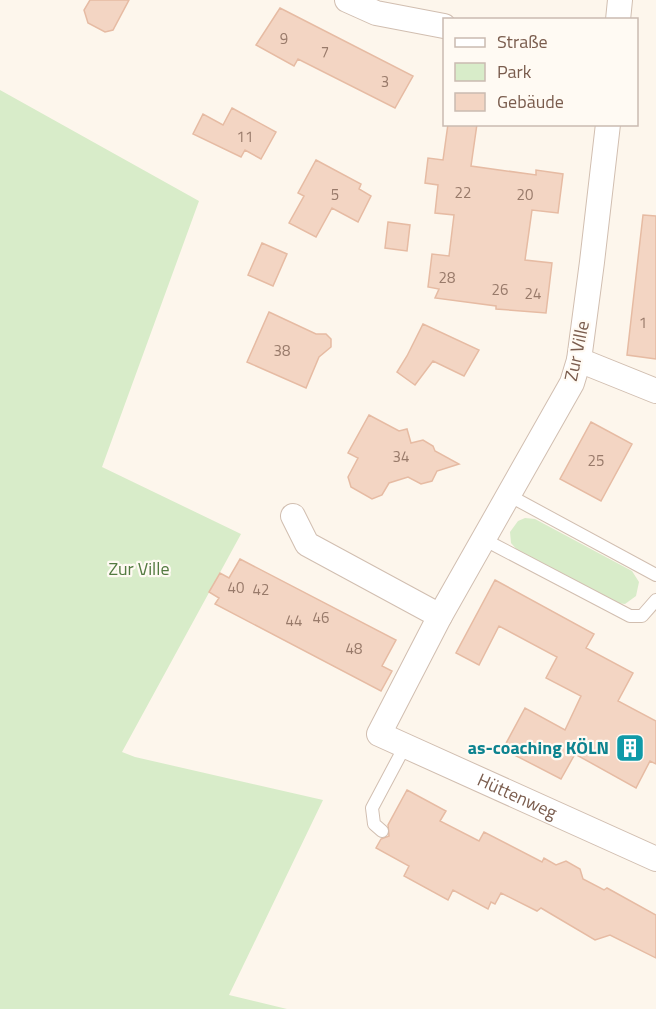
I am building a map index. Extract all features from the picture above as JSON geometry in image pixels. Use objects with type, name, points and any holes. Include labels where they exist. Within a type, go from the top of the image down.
[{"type":"street","points":[[347,0],[376,13],[443,26]]},
{"type":"street","points":[[618,18],[620,0]]},
{"type":"street","name":"Zur Ville","points":[[379,734],[440,616],[572,383],[579,360],[608,126]]},
{"type":"street","points":[[579,360],[656,392]]},
{"type":"street","points":[[293,516],[307,544],[440,616]]},
{"type":"street","name":"Hüttenweg","points":[[379,734],[656,859]]},
{"type":"lane","points":[[510,496],[656,575]]},
{"type":"lane","points":[[485,540],[630,616],[642,616],[656,600]]},
{"type":"lane","points":[[382,831],[374,825],[372,808],[405,746]]},
{"type":"green space","points":[[0,90],[199,201],[102,467],[241,534],[122,752],[135,757],[323,800],[229,995],[287,1009],[0,1009]]},
{"type":"green space","points":[[525,518],[535,519],[632,571],[639,582],[636,596],[625,604],[617,603],[518,551],[511,543],[510,532],[518,521]]},
{"type":"building","points":[[90,0],[129,0],[113,30],[105,32],[88,23],[84,10]]},
{"type":"building","points":[[280,8],[413,76],[395,108],[298,59],[294,66],[256,45]]},
{"type":"building","points":[[232,108],[276,132],[261,159],[245,150],[241,157],[193,134],[203,114],[223,125]]},
{"type":"building","points":[[448,126],[477,126],[471,166],[536,175],[536,170],[563,174],[558,213],[532,210],[525,260],[552,263],[546,313],[496,309],[496,306],[435,298],[439,289],[428,287],[432,254],[449,256],[454,215],[435,213],[438,185],[425,183],[428,158],[443,160]]},
{"type":"building","points":[[316,160],[361,184],[359,189],[371,196],[358,222],[332,208],[316,237],[289,223],[304,196],[298,193]]},
{"type":"building","points":[[643,215],[656,216],[656,359],[627,355]]},
{"type":"building","points":[[388,222],[410,225],[407,251],[385,248]]},
{"type":"building","points":[[262,243],[287,254],[273,286],[248,275]]},
{"type":"building","points":[[269,312],[316,334],[326,334],[331,339],[331,347],[319,357],[306,388],[247,362]]},
{"type":"building","points":[[423,324],[479,350],[464,376],[433,361],[415,385],[397,372]]},
{"type":"building","points":[[369,415],[399,431],[407,429],[411,443],[423,440],[433,446],[435,451],[459,464],[437,471],[432,481],[421,484],[408,477],[389,483],[382,495],[372,499],[351,487],[348,477],[358,458],[348,453]]},
{"type":"building","points":[[591,422],[632,444],[601,501],[560,479]]},
{"type":"building","points":[[240,559],[396,640],[382,666],[392,671],[381,691],[215,604],[219,598],[209,592],[220,573],[229,578]]},
{"type":"building","points":[[495,580],[594,634],[586,648],[633,673],[618,701],[656,721],[656,764],[650,761],[636,788],[575,754],[561,779],[503,749],[525,708],[565,730],[581,696],[546,678],[557,657],[499,626],[479,665],[456,653]]},
{"type":"building","points":[[407,790],[446,811],[440,821],[479,841],[484,832],[542,862],[544,858],[556,865],[566,861],[580,869],[583,879],[604,890],[607,888],[656,915],[656,958],[610,935],[595,940],[541,908],[537,911],[501,893],[495,904],[491,902],[488,909],[453,890],[448,900],[404,876],[409,866],[376,848],[381,839],[389,836],[388,825]]},
{"type":"place","name":"as-coaching KÖLN","points":[[630,748]]}]
